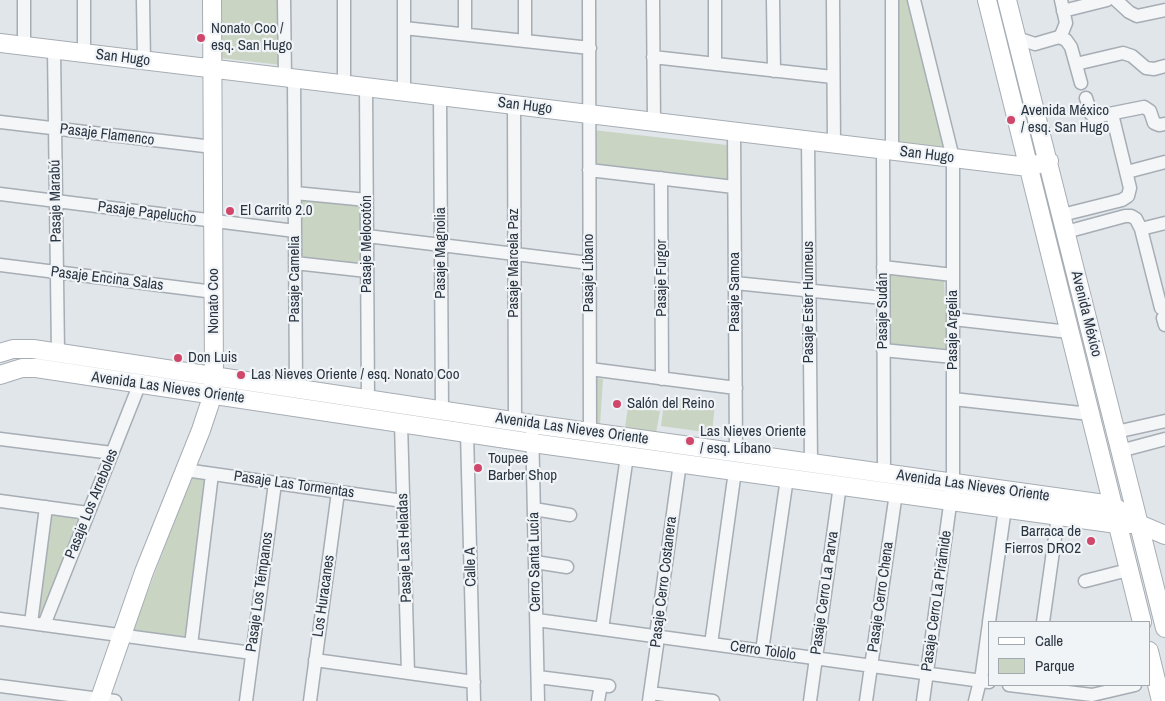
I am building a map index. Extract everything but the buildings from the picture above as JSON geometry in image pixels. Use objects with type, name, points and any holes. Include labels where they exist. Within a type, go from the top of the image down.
[{"type":"street","points":[[24,0],[24,46]]},
{"type":"street","points":[[84,0],[84,53]]},
{"type":"street","points":[[143,0],[144,60]]},
{"type":"street","name":"Nonato Coo","points":[[104,700],[122,635],[144,572],[209,408],[213,386],[212,0]]},
{"type":"street","name":"Pasaje Camelia","points":[[284,0],[295,193],[296,389]]},
{"type":"street","points":[[344,0],[344,85]]},
{"type":"street","points":[[404,0],[404,92]]},
{"type":"street","points":[[465,0],[465,34]]},
{"type":"street","points":[[525,0],[525,41]]},
{"type":"street","name":"Pasaje Líbano","points":[[589,0],[590,432]]},
{"type":"street","points":[[653,0],[654,122]]},
{"type":"street","points":[[715,0],[715,64]]},
{"type":"street","points":[[773,0],[774,71]]},
{"type":"street","points":[[833,0],[834,144]]},
{"type":"street","name":"Pasaje Sudán","points":[[884,473],[883,267],[892,0]]},
{"type":"street","name":"Pasaje Argelia","points":[[914,0],[953,158],[952,501]]},
{"type":"street","name":"Avenida México","points":[[987,0],[1142,621]]},
{"type":"street","name":"Avenida México","points":[[1007,0],[1139,524],[1162,599],[1165,628]]},
{"type":"street","points":[[1017,38],[1035,44],[1058,37],[1066,23],[1062,5],[1107,0]]},
{"type":"street","points":[[1116,0],[1129,12],[1137,16],[1165,10]]},
{"type":"street","points":[[404,28],[590,48]]},
{"type":"street","points":[[1058,37],[1069,43],[1081,82]]},
{"type":"street","name":"San Hugo","points":[[0,43],[1028,167],[1049,161]]},
{"type":"street","points":[[1024,67],[1035,44]]},
{"type":"street","name":"Pasaje Marabú","points":[[54,50],[58,353]]},
{"type":"street","points":[[1076,64],[1123,53],[1132,56],[1146,68],[1154,69],[1165,66]]},
{"type":"street","points":[[653,57],[833,77]]},
{"type":"street","name":"Pasaje Melocotón","points":[[366,87],[368,400]]},
{"type":"street","name":"Pasaje Magnolia","points":[[440,96],[442,411]]},
{"type":"street","points":[[1086,98],[1092,116],[1097,118],[1144,107],[1150,111],[1154,123],[1159,126],[1165,124]]},
{"type":"street","name":"Pasaje Marcela Paz","points":[[514,105],[514,254],[524,423]]},
{"type":"street","points":[[1064,224],[1126,198],[1130,191],[1112,114]]},
{"type":"street","name":"Pasaje Flamenco","points":[[0,122],[213,147]]},
{"type":"street","name":"Pasaje Samoa","points":[[734,132],[736,452]]},
{"type":"street","name":"Pasaje Ester Hunneus","points":[[808,140],[810,463]]},
{"type":"street","points":[[1126,172],[1165,162]]},
{"type":"street","points":[[589,170],[734,186]]},
{"type":"street","name":"Pasaje Furgor","points":[[661,178],[662,379]]},
{"type":"street","points":[[295,193],[367,200]]},
{"type":"street","name":"Pasaje Papelucho","points":[[0,194],[295,231]]},
{"type":"street","points":[[1064,224],[1128,216],[1136,219],[1160,283],[1163,317]]},
{"type":"street","points":[[1141,229],[1165,223]]},
{"type":"street","points":[[367,236],[589,263]]},
{"type":"street","points":[[295,263],[367,271]]},
{"type":"street","name":"Pasaje Encina Salas","points":[[0,265],[214,292]]},
{"type":"street","points":[[883,267],[953,275]]},
{"type":"street","points":[[735,283],[883,298]]},
{"type":"street","points":[[953,319],[1069,332]]},
{"type":"street","name":"Avenida Las Nieves Oriente","points":[[0,353],[20,348],[58,353],[401,423],[467,433],[1117,524],[1139,524]]},
{"type":"street","points":[[883,350],[953,357]]},
{"type":"street","name":"Avenida Las Nieves Oriente","points":[[0,375],[14,369],[29,367],[140,383],[296,389],[524,423],[1112,505],[1139,524],[1165,535]]},
{"type":"street","points":[[590,370],[736,388]]},
{"type":"street","name":"Pasaje Los Arreboles","points":[[37,624],[88,513],[140,383]]},
{"type":"street","points":[[953,400],[1090,414]]},
{"type":"street","points":[[1116,432],[1165,421]]},
{"type":"street","name":"Pasaje Las Heladas","points":[[401,423],[408,673]]},
{"type":"street","name":"Cerro Santa Lucía","points":[[524,423],[533,442],[538,701]]},
{"type":"street","name":"Calle A","points":[[467,433],[474,701]]},
{"type":"street","points":[[0,439],[112,453]]},
{"type":"street","points":[[1120,450],[1165,439]]},
{"type":"street","points":[[602,629],[627,456]]},
{"type":"street","name":"Pasaje Cerro Costanera","points":[[649,697],[680,463]]},
{"type":"street","name":"Pasaje Las Tormentas","points":[[185,470],[404,501]]},
{"type":"street","points":[[711,644],[735,471]]},
{"type":"street","points":[[192,645],[212,474]]},
{"type":"street","points":[[762,651],[787,478]]},
{"type":"street","name":"Pasaje Los Témpanos","points":[[246,701],[275,483]]},
{"type":"street","name":"Pasaje Cerro La Parva","points":[[810,701],[840,486]]},
{"type":"street","name":"Los Huracanes","points":[[310,701],[338,492]]},
{"type":"street","name":"Pasaje Cerro Chena","points":[[866,701],[896,493]]},
{"type":"street","points":[[0,501],[88,513]]},
{"type":"street","name":"Pasaje Cerro La Pirámide","points":[[923,701],[952,501]]},
{"type":"street","points":[[37,624],[46,508]]},
{"type":"street","points":[[989,621],[1005,508]]},
{"type":"street","points":[[534,509],[570,514]]},
{"type":"street","points":[[1043,621],[1058,516]]},
{"type":"street","points":[[535,562],[567,566]]},
{"type":"street","points":[[1085,581],[1128,570]]},
{"type":"street","points":[[0,619],[252,653]]},
{"type":"street","name":"Cerro Tololo","points":[[536,620],[984,681]]},
{"type":"street","points":[[976,701],[984,681],[988,635]]},
{"type":"street","points":[[315,660],[474,682]]},
{"type":"street","points":[[1150,661],[1152,681],[1161,701]]},
{"type":"street","points":[[538,676],[605,686],[598,701]]},
{"type":"street","points":[[0,686],[104,700]]},
{"type":"street","points":[[1034,686],[1093,698],[1132,686]]},
{"type":"street","points":[[649,697],[713,701]]},
{"type":"green space","points":[[221,0],[279,0],[281,65],[221,58]]},
{"type":"green space","points":[[897,0],[910,0],[949,153],[898,146]]},
{"type":"green space","points":[[593,130],[727,145],[727,183],[593,167]]},
{"type":"green space","points":[[299,198],[359,203],[363,208],[363,263],[360,266],[303,259],[299,256]]},
{"type":"green space","points":[[888,274],[944,278],[947,352],[891,345]]},
{"type":"green space","points":[[591,377],[603,379],[600,425],[591,424]]},
{"type":"green space","points":[[665,397],[715,404],[712,433],[661,426]]},
{"type":"green space","points":[[628,406],[660,411],[656,433],[625,428]]},
{"type":"green space","points":[[191,478],[207,480],[188,640],[132,633]]},
{"type":"green space","points":[[49,514],[78,518],[43,614],[35,613]]},
{"type":"place","name":"Nonato Coo / esq. San Hugo","points":[[201,38]]},
{"type":"place","name":"Avenida México / esq. San Hugo","points":[[1011,120]]},
{"type":"place","name":"El Carrito 2.0","points":[[230,211]]},
{"type":"place","name":"Don Luis","points":[[178,358]]},
{"type":"place","name":"Las Nieves Oriente / esq. Nonato Coo","points":[[241,375]]},
{"type":"place","name":"Salón del Reino","points":[[617,404]]},
{"type":"place","name":"Las Nieves Oriente / esq. Líbano","points":[[690,441]]},
{"type":"place","name":"Toupee Barber Shop","points":[[478,468]]},
{"type":"place","name":"Barraca de Fierros DRO2","points":[[1091,541]]}]
